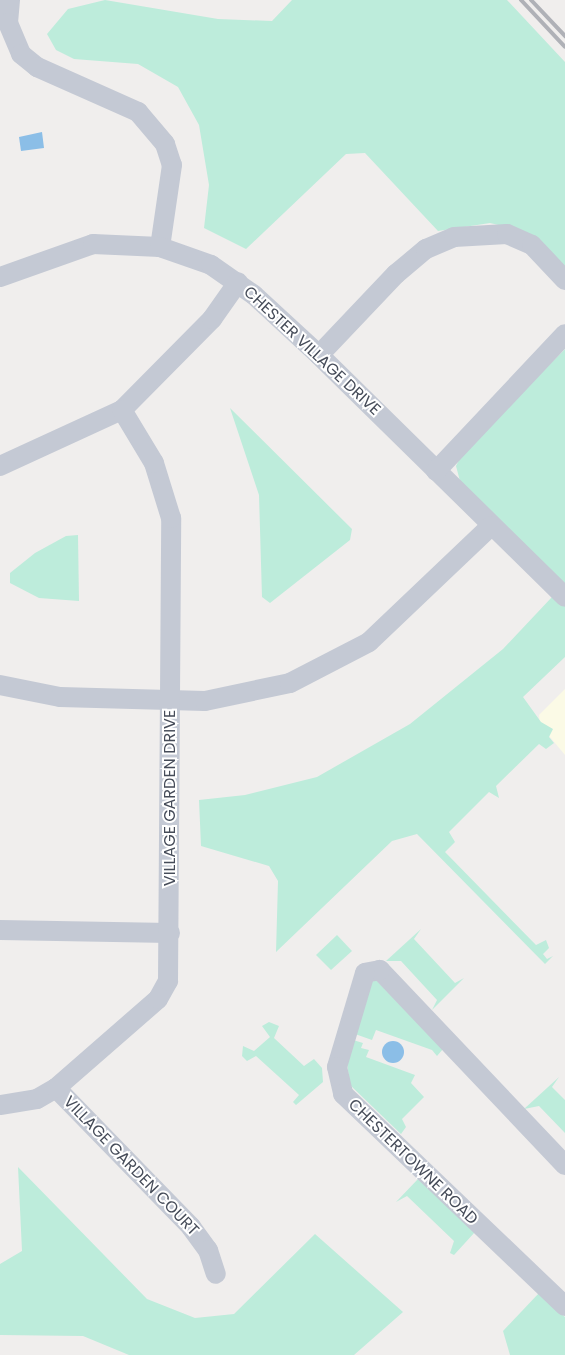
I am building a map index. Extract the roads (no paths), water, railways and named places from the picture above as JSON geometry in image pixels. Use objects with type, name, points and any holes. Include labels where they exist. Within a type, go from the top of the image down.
[{"type":"street","points":[[10,0],[8,23],[21,54],[37,68],[138,112],[165,144],[172,165],[160,246]]},
{"type":"street","points":[[319,355],[396,274],[426,249],[454,237],[508,234],[532,246],[565,280]]},
{"type":"street","name":"CHESTER VILLAGE DRIVE","points":[[0,277],[93,244],[160,246],[188,255],[238,282],[319,355],[565,597]]},
{"type":"street","points":[[0,466],[122,410],[212,319],[238,282]]},
{"type":"street","points":[[436,471],[565,334]]},
{"type":"street","name":"VILLAGE GARDEN DRIVE","points":[[0,1105],[37,1099],[56,1088],[158,999],[168,981],[170,933],[170,518],[154,463],[122,410]]},
{"type":"street","points":[[0,686],[60,697],[170,701],[247,695],[330,666],[399,618],[491,526]]},
{"type":"street","points":[[0,930],[170,933]]},
{"type":"street","name":"CHESTERTOWNE ROAD","points":[[565,1165],[380,970],[365,974],[337,1067],[343,1094],[565,1306]]},
{"type":"street","name":"VILLAGE GARDEN COURT","points":[[56,1088],[191,1227],[208,1250],[216,1274]]},
{"type":"water","points":[[42,132],[44,148],[21,151],[19,137]]},
{"type":"water","points":[[393,1041],[401,1044],[404,1052],[401,1060],[393,1063],[385,1060],[382,1052],[385,1044]]},
{"type":"railway","points":[[521,0],[565,47]]},
{"type":"railway","points":[[531,0],[565,36]]}]
